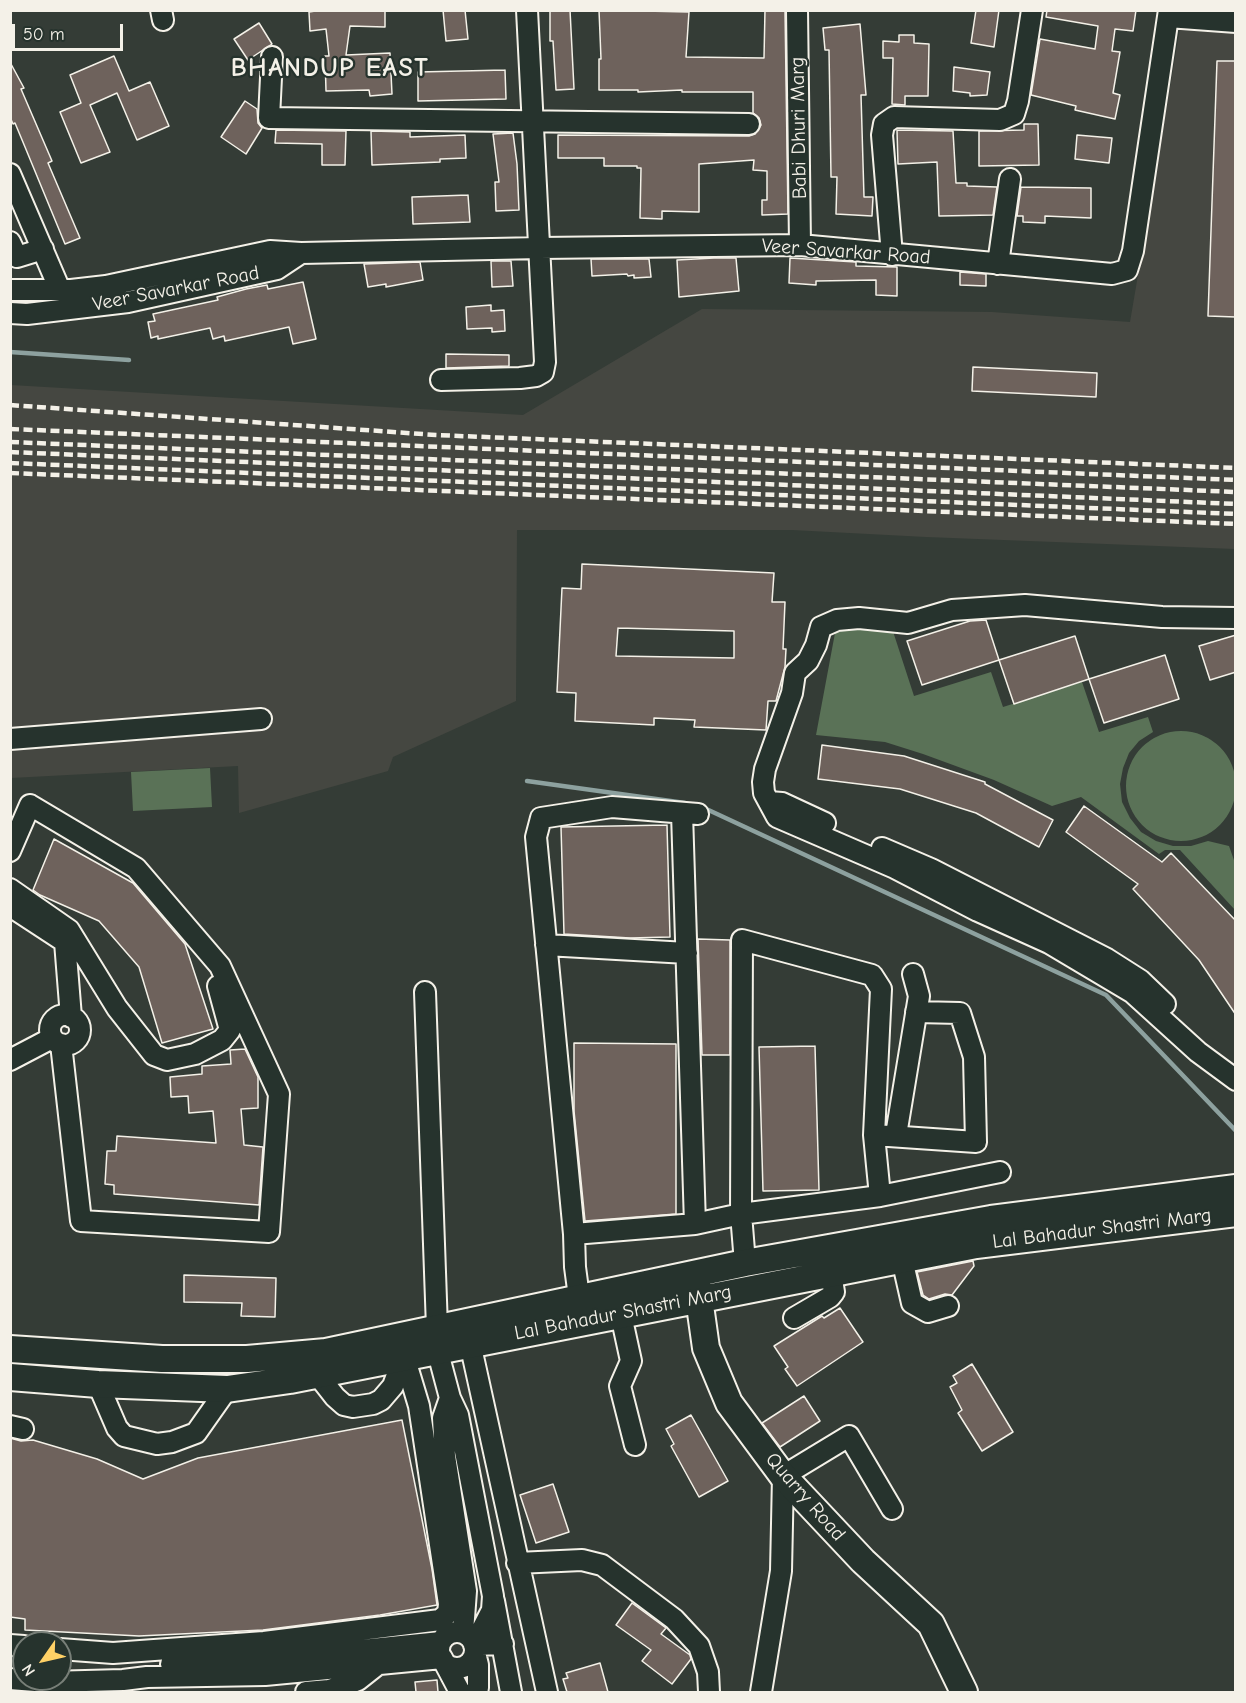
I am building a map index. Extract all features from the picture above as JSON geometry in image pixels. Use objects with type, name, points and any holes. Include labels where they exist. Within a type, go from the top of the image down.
[{"type":"main road","name":"Lal Bahadur Shastri Marg","points":[[10,1377],[98,1384],[227,1389],[404,1356],[437,1339],[470,1343],[621,1315],[697,1286],[745,1263],[991,1219],[1236,1188]]},
{"type":"main road","name":"Lal Bahadur Shastri Marg","points":[[10,1349],[162,1359],[247,1359],[326,1352],[437,1339],[579,1297],[831,1273],[976,1245],[1236,1213]]},
{"type":"main road","name":"Quarry Road","points":[[697,1286],[706,1348],[729,1403],[783,1476],[863,1561],[930,1624],[964,1692]]},
{"type":"street","points":[[441,380],[520,378],[536,376],[543,372],[545,362],[540,248],[527,10]]},
{"type":"street","name":"Babi Dhuri Marg","points":[[797,10],[800,245]]},
{"type":"street","points":[[892,255],[882,135],[884,124],[894,117],[1000,120],[1014,114],[1032,10]]},
{"type":"street","points":[[1168,14],[1236,22]]},
{"type":"street","name":"Veer Savarkar Road","points":[[10,290],[60,290],[106,286],[270,250],[302,253],[800,245],[1112,274],[1127,270],[1133,251],[1168,14]]},
{"type":"street","points":[[272,57],[269,118],[749,124]]},
{"type":"street","points":[[10,174],[60,290]]},
{"type":"street","points":[[998,264],[1010,179]]},
{"type":"street","points":[[10,242],[18,257],[43,249]]},
{"type":"street","name":"Veer Savarkar Road","points":[[10,313],[27,314],[128,302],[277,269],[302,253]]},
{"type":"street","points":[[1236,618],[1162,617],[1025,605],[952,610],[908,623],[859,618],[837,620],[821,627],[808,661],[795,673],[792,693],[764,776],[764,793],[777,817],[910,868],[1107,959],[1140,980],[1191,1031],[1236,1065]]},
{"type":"street","points":[[10,739],[261,719]]},
{"type":"street","points":[[10,851],[30,805],[136,868],[220,966],[279,1094],[269,1232],[81,1221],[56,1041]]},
{"type":"street","points":[[579,1297],[536,837],[542,818],[612,807],[690,813],[687,953],[695,1224]]},
{"type":"street","points":[[910,868],[978,911],[1049,943],[1133,993],[1198,1052],[1236,1080]]},
{"type":"street","points":[[10,889],[69,930],[117,1008],[154,1055],[167,1060],[195,1054],[222,1040],[230,1030],[210,954]]},
{"type":"street","points":[[10,906],[65,942],[71,1017],[78,1023],[80,1033],[70,1044],[56,1041],[10,1060]]},
{"type":"street","points":[[745,1263],[741,1214],[742,940],[872,975],[881,989],[874,1135],[880,1196]]},
{"type":"street","points":[[546,945],[687,953]]},
{"type":"street","points":[[896,1136],[919,996],[913,974]]},
{"type":"street","points":[[425,992],[437,1339],[450,1398],[459,1415],[511,1692]]},
{"type":"street","points":[[874,1135],[976,1142],[975,1057],[960,1012],[916,1012]]},
{"type":"street","points":[[574,1234],[695,1224],[741,1214],[880,1196],[1000,1172]]},
{"type":"street","points":[[902,1259],[912,1302],[928,1312],[948,1306]]},
{"type":"street","points":[[794,1318],[830,1297],[834,1292],[831,1273]]},
{"type":"street","points":[[621,1315],[631,1361],[620,1386],[635,1445]]},
{"type":"street","points":[[470,1343],[547,1692]]},
{"type":"street","points":[[317,1374],[344,1405],[353,1407],[373,1404],[381,1400],[393,1386],[404,1356]]},
{"type":"street","points":[[72,1650],[113,1653],[264,1642],[440,1620],[448,1613],[449,1604],[419,1406],[404,1356]]},
{"type":"street","points":[[98,1384],[117,1428],[124,1436],[157,1443],[172,1442],[196,1432],[227,1389]]},
{"type":"street","points":[[450,1398],[444,1418],[445,1456],[466,1591],[471,1643],[471,1661],[464,1666],[447,1665],[441,1650],[446,1635],[454,1632],[471,1643],[503,1644]]},
{"type":"street","points":[[761,1692],[781,1571],[783,1476],[849,1436],[892,1509]]},
{"type":"street","points":[[517,1563],[582,1560],[602,1565],[674,1619],[699,1646],[708,1672],[709,1692]]},
{"type":"street","points":[[471,1643],[492,1610],[493,1596]]},
{"type":"street","points":[[471,1643],[478,1665],[478,1688],[475,1692]]},
{"type":"street","points":[[72,1685],[147,1678],[264,1676],[377,1665],[441,1650]]},
{"type":"street","points":[[264,1676],[441,1650]]},
{"type":"street","points":[[441,1650],[459,1692]]},
{"type":"street","points":[[72,1663],[147,1678]]},
{"type":"street","points":[[306,1692],[329,1690],[348,1684],[358,1680],[377,1665]]},
{"type":"shaded area","points":[[1183,11],[1235,11],[1235,549],[792,530],[517,530],[516,701],[393,757],[388,771],[239,813],[238,766],[11,778],[11,385],[523,415],[702,309],[992,312],[1130,322]]},
{"type":"green space","points":[[888,616],[914,696],[991,672],[1003,707],[1082,682],[1099,732],[1148,717],[1153,732],[1139,741],[1129,753],[1120,784],[1122,802],[1130,818],[1141,832],[1156,841],[1173,846],[1191,846],[1208,841],[1229,846],[1235,863],[1235,910],[1180,850],[1165,850],[1159,854],[1081,797],[1052,806],[994,780],[885,742],[816,735],[835,633]]},
{"type":"green space","points":[[1181,731],[1202,735],[1220,747],[1232,765],[1236,786],[1232,807],[1220,825],[1202,837],[1181,841],[1160,837],[1142,825],[1130,807],[1126,786],[1130,765],[1142,747],[1160,735]]},
{"type":"green space","points":[[210,768],[212,807],[133,811],[131,772]]},
{"type":"building","points":[[385,10],[385,27],[350,26],[346,55],[390,53],[392,94],[370,96],[369,90],[326,91],[325,56],[329,56],[326,29],[310,31],[309,12]]},
{"type":"building","points":[[443,10],[465,10],[468,39],[446,41]]},
{"type":"building","points":[[550,10],[570,10],[574,89],[556,90],[553,41],[550,41]]},
{"type":"building","points":[[599,10],[689,12],[686,57],[764,58],[765,10],[785,10],[788,214],[762,215],[762,200],[767,200],[767,171],[753,170],[754,160],[699,164],[699,212],[662,211],[662,219],[640,218],[641,168],[604,166],[604,158],[558,158],[558,135],[749,136],[755,134],[761,125],[759,118],[753,113],[753,92],[599,90],[599,59],[601,59]]},
{"type":"building","points":[[976,10],[999,10],[994,47],[971,43]]},
{"type":"building","points":[[1047,10],[1136,10],[1133,31],[1115,29],[1112,51],[1120,52],[1113,93],[1120,95],[1115,119],[1075,110],[1076,106],[1031,95],[1040,39],[1095,49],[1098,26],[1046,17]]},
{"type":"building","points":[[259,23],[272,44],[248,60],[234,39]]},
{"type":"building","points":[[860,24],[866,95],[861,95],[864,197],[873,197],[872,216],[836,214],[837,177],[831,177],[829,50],[825,50],[823,28]]},
{"type":"building","points":[[899,35],[914,35],[914,43],[929,44],[928,96],[905,96],[905,105],[892,104],[893,58],[883,58],[883,41],[899,42]]},
{"type":"building","points":[[114,56],[129,91],[150,82],[169,126],[137,140],[117,93],[90,105],[110,152],[81,163],[60,112],[81,103],[70,75]]},
{"type":"building","points":[[1217,61],[1236,61],[1236,317],[1208,316]]},
{"type":"building","points":[[11,64],[24,88],[21,89],[52,161],[48,163],[80,238],[65,244],[15,123],[13,124],[10,117]]},
{"type":"building","points":[[954,67],[990,72],[987,95],[970,96],[970,93],[953,91]]},
{"type":"building","points":[[505,70],[506,99],[418,101],[418,72]]},
{"type":"building","points":[[245,101],[257,109],[258,123],[262,128],[246,154],[221,137]]},
{"type":"building","points":[[1024,124],[1038,124],[1039,165],[979,166],[979,131],[1024,130]]},
{"type":"building","points":[[276,130],[346,131],[345,165],[322,165],[322,144],[275,143]]},
{"type":"building","points":[[897,130],[953,131],[956,183],[967,183],[967,186],[997,187],[993,215],[939,216],[937,162],[898,164]]},
{"type":"building","points":[[371,131],[410,132],[410,137],[465,135],[466,158],[440,159],[440,162],[372,165]]},
{"type":"building","points":[[513,133],[519,210],[496,211],[495,182],[499,182],[493,134]]},
{"type":"building","points":[[1077,135],[1112,138],[1109,163],[1075,159]]},
{"type":"building","points":[[1021,187],[1091,188],[1091,218],[1045,216],[1045,223],[1023,222],[1023,216],[1017,216]]},
{"type":"building","points":[[468,195],[470,222],[413,224],[412,197]]},
{"type":"building","points":[[736,258],[739,291],[679,297],[677,260]]},
{"type":"building","points":[[790,258],[856,262],[856,266],[897,267],[897,296],[876,295],[876,280],[816,281],[816,285],[789,283]]},
{"type":"building","points":[[591,259],[649,259],[651,277],[634,278],[634,275],[628,276],[627,274],[592,276]]},
{"type":"building","points":[[491,261],[511,261],[513,286],[492,287]]},
{"type":"building","points":[[420,262],[423,280],[386,287],[386,284],[368,287],[364,264]]},
{"type":"building","points":[[960,272],[986,274],[986,286],[960,285]]},
{"type":"building","points":[[303,282],[316,339],[293,344],[289,327],[225,341],[224,336],[213,339],[210,328],[158,339],[158,336],[151,338],[148,322],[155,321],[153,314],[218,300],[217,297],[246,289],[267,285],[268,289]]},
{"type":"building","points":[[491,305],[491,311],[504,310],[505,331],[492,332],[492,328],[467,329],[466,307]]},
{"type":"building","points":[[446,354],[509,355],[509,366],[446,368]]},
{"type":"building","points":[[973,367],[1097,373],[1096,397],[972,391]]},
{"type":"building","points":[[582,564],[774,573],[772,602],[785,602],[783,649],[786,649],[785,667],[776,701],[768,701],[766,730],[694,727],[695,720],[654,718],[654,725],[575,721],[576,693],[557,692],[562,588],[581,589]],"holes":[[[618,628],[734,631],[734,658],[616,656]]]},
{"type":"building","points":[[986,620],[999,660],[922,685],[907,641],[970,621]]},
{"type":"building","points":[[1236,635],[1236,672],[1210,680],[1199,646]]},
{"type":"building","points":[[1075,636],[1089,679],[1014,704],[999,660]]},
{"type":"building","points":[[1165,655],[1179,699],[1104,723],[1089,679]]},
{"type":"building","points":[[822,745],[904,756],[985,782],[1053,820],[1039,847],[976,813],[900,789],[818,779]]},
{"type":"building","points":[[1084,806],[1162,862],[1171,853],[1236,921],[1236,1015],[1199,960],[1133,889],[1138,884],[1066,832]]},
{"type":"building","points":[[667,825],[670,937],[630,938],[564,934],[561,827]]},
{"type":"building","points":[[54,839],[133,883],[185,944],[213,1029],[162,1043],[139,967],[99,921],[33,890]]},
{"type":"building","points":[[698,939],[730,940],[730,1055],[702,1055]]},
{"type":"building","points":[[574,1043],[676,1044],[676,1214],[585,1221],[574,1111]]},
{"type":"building","points":[[815,1046],[819,1190],[763,1191],[759,1047]]},
{"type":"building","points":[[245,1049],[258,1077],[258,1108],[241,1109],[244,1145],[263,1147],[259,1205],[114,1194],[114,1185],[105,1184],[107,1151],[116,1151],[117,1136],[216,1143],[213,1111],[189,1113],[188,1096],[171,1097],[170,1077],[202,1074],[202,1066],[231,1064],[230,1050]]},
{"type":"building","points":[[973,1261],[974,1266],[952,1295],[945,1294],[929,1299],[923,1295],[917,1272]]},
{"type":"building","points":[[184,1275],[276,1278],[275,1317],[241,1316],[242,1303],[184,1302]]},
{"type":"building","points":[[840,1308],[863,1342],[797,1386],[785,1369],[788,1367],[774,1346],[822,1316],[824,1318]]},
{"type":"building","points":[[972,1364],[1013,1432],[982,1451],[958,1413],[962,1410],[950,1387],[957,1383],[953,1376]]},
{"type":"building","points":[[804,1396],[820,1421],[780,1447],[762,1423]]},
{"type":"building","points":[[691,1415],[728,1481],[699,1497],[671,1446],[674,1444],[666,1429]]},
{"type":"building","points":[[402,1420],[437,1605],[263,1630],[139,1636],[25,1630],[25,1619],[10,1617],[10,1438],[21,1441],[33,1440],[97,1459],[143,1479],[198,1458]]},
{"type":"building","points":[[553,1484],[569,1532],[536,1543],[520,1495]]},
{"type":"building","points":[[632,1603],[666,1628],[661,1634],[690,1655],[691,1659],[672,1684],[642,1661],[651,1650],[616,1625]]},
{"type":"building","points":[[600,1663],[608,1692],[567,1692],[563,1679],[568,1678],[566,1673]]},
{"type":"building","points":[[437,1680],[438,1692],[416,1692],[415,1682]]},
{"type":"waterway","points":[[10,352],[129,360]]},
{"type":"waterway","points":[[527,781],[685,803]]},
{"type":"waterway","points":[[702,807],[1106,995],[1236,1131]]},
{"type":"railway","points":[[10,405],[436,435],[1236,468]]},
{"type":"railway","points":[[10,429],[1236,480]]},
{"type":"railway","points":[[10,442],[1236,492]]},
{"type":"railway","points":[[10,452],[1236,504]]},
{"type":"railway","points":[[10,463],[1236,514]]},
{"type":"railway","points":[[10,473],[1236,524]]},
{"type":"district","name":"BHANDUP EAST","points":[[330,69]]}]
